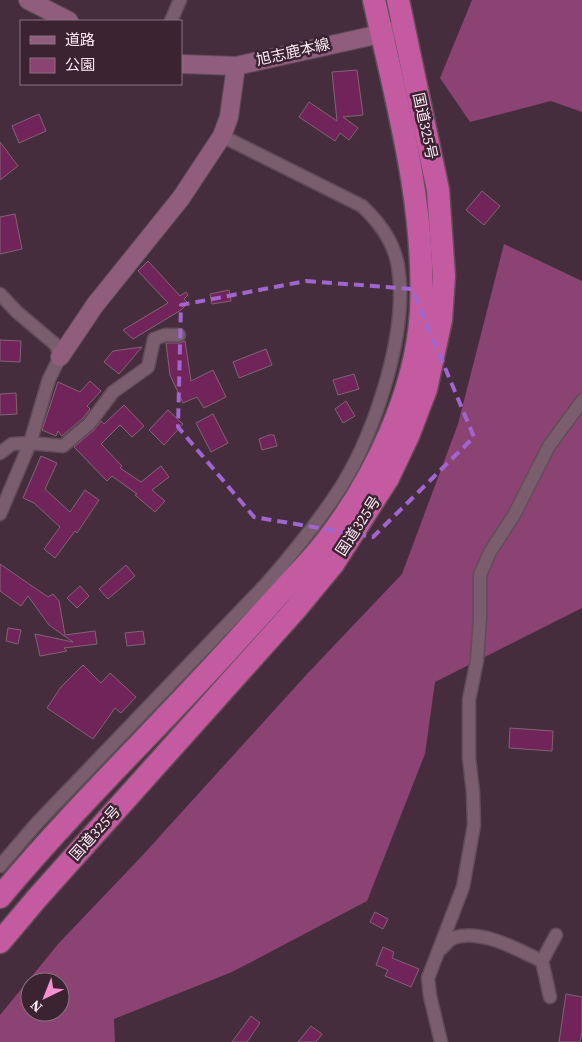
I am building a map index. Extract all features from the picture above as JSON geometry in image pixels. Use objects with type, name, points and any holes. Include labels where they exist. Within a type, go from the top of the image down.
[{"type":"highway","name":"国道325号","points":[[0,897],[66,821],[209,672],[325,544],[370,476],[382,452],[394,423],[411,367],[421,313],[420,253],[406,139],[374,0]]},
{"type":"highway","name":"国道325号","points":[[0,942],[333,564],[388,478],[408,436],[426,389],[441,320],[444,276],[438,190],[398,0]]},
{"type":"street","points":[[28,0],[67,20]]},
{"type":"street","points":[[171,20],[180,0]]},
{"type":"street","name":"旭志鹿本線","points":[[182,64],[236,66],[404,29]]},
{"type":"street","points":[[0,514],[30,443],[48,379],[60,357],[95,305],[181,198],[222,136],[229,116],[236,66]]},
{"type":"street","points":[[0,866],[37,823],[267,583],[319,520],[342,485],[360,448],[379,402],[389,370],[398,326],[401,291],[398,265],[390,242],[378,220],[362,206],[222,136]]},
{"type":"street","points":[[0,294],[17,312],[56,345],[60,357]]},
{"type":"street","points":[[0,453],[12,444],[30,443],[63,446],[89,424],[113,392],[148,367],[154,339],[165,335],[179,335]]},
{"type":"street","points":[[441,1042],[428,978],[462,888],[474,825],[473,792],[468,758],[469,700],[477,660],[480,618],[480,575],[490,552],[514,516],[549,446],[582,401]]},
{"type":"street","points":[[550,998],[542,961],[556,935]]},
{"type":"street","points":[[437,953],[452,938],[473,936],[492,939],[542,961]]},
{"type":"highlighted area","points":[[306,281],[412,289],[474,437],[373,537],[254,517],[178,427],[181,305]]},
{"type":"green space","points":[[472,0],[582,0],[582,112],[551,101],[470,122],[440,78]]},
{"type":"green space","points":[[504,244],[582,281],[582,608],[435,682],[425,754],[367,901],[232,972],[114,1019],[115,1042],[0,1042],[0,1015],[20,991],[20,1022],[70,1022],[70,972],[35,972],[59,943],[141,857],[307,674],[402,574],[458,424]]},
{"type":"building","points":[[357,70],[363,115],[343,117],[358,128],[349,140],[340,133],[335,141],[299,117],[309,102],[337,121],[332,72]]},
{"type":"building","points":[[39,114],[46,131],[19,143],[12,126]]},
{"type":"building","points":[[0,142],[18,166],[0,180]]},
{"type":"building","points":[[482,191],[500,206],[484,225],[466,210]]},
{"type":"building","points":[[15,214],[22,249],[0,254],[0,217]]},
{"type":"building","points":[[148,261],[180,296],[186,292],[188,295],[184,299],[188,303],[181,310],[133,339],[123,330],[168,303],[138,271]]},
{"type":"building","points":[[229,290],[231,301],[212,304],[210,294]]},
{"type":"building","points":[[0,340],[21,341],[20,362],[0,361]]},
{"type":"building","points":[[185,341],[191,381],[213,370],[226,397],[204,408],[197,397],[183,403],[170,375],[166,343]]},
{"type":"building","points":[[142,347],[119,374],[104,362],[113,351]]},
{"type":"building","points":[[266,349],[272,365],[239,378],[233,362]]},
{"type":"building","points":[[354,374],[359,389],[338,395],[333,380]]},
{"type":"building","points":[[90,381],[101,391],[87,406],[90,409],[83,418],[62,436],[58,431],[56,436],[42,430],[58,382],[80,392]]},
{"type":"building","points":[[16,393],[17,414],[0,415],[0,394]]},
{"type":"building","points":[[346,401],[355,416],[343,423],[335,409]]},
{"type":"building","points":[[124,405],[144,426],[132,437],[120,425],[101,444],[122,466],[120,468],[141,482],[161,466],[169,477],[152,490],[165,501],[155,512],[135,495],[137,494],[112,476],[107,481],[74,447],[94,430],[101,421],[104,424]]},
{"type":"building","points":[[168,410],[183,424],[164,445],[149,430]]},
{"type":"building","points":[[213,414],[228,443],[211,452],[196,423]]},
{"type":"building","points":[[274,435],[277,446],[262,450],[259,439]]},
{"type":"building","points":[[41,456],[57,463],[45,489],[70,512],[85,490],[99,500],[77,533],[75,531],[55,558],[44,549],[60,527],[34,503],[23,498]]},
{"type":"building","points":[[0,564],[48,597],[53,594],[59,601],[65,635],[95,631],[97,644],[64,648],[67,651],[40,656],[35,634],[73,642],[49,625],[28,596],[21,606],[0,591]]},
{"type":"building","points":[[126,565],[135,576],[108,599],[99,589]]},
{"type":"building","points":[[80,586],[89,596],[77,608],[67,598]]},
{"type":"building","points":[[8,628],[21,630],[18,644],[6,641]]},
{"type":"building","points":[[143,631],[145,644],[127,646],[125,633]]},
{"type":"building","points":[[83,665],[101,683],[110,673],[136,697],[121,713],[115,708],[93,739],[47,708],[61,687]]},
{"type":"building","points":[[510,728],[553,731],[552,751],[509,748]]},
{"type":"building","points":[[375,912],[388,919],[383,929],[370,922]]},
{"type":"building","points":[[383,947],[394,952],[392,958],[419,969],[411,987],[385,976],[388,970],[376,965]]},
{"type":"building","points":[[566,994],[582,997],[582,1032],[580,1042],[559,1042]]},
{"type":"building","points":[[251,1016],[260,1023],[247,1042],[232,1042]]},
{"type":"building","points":[[311,1026],[322,1034],[316,1042],[298,1042]]}]
